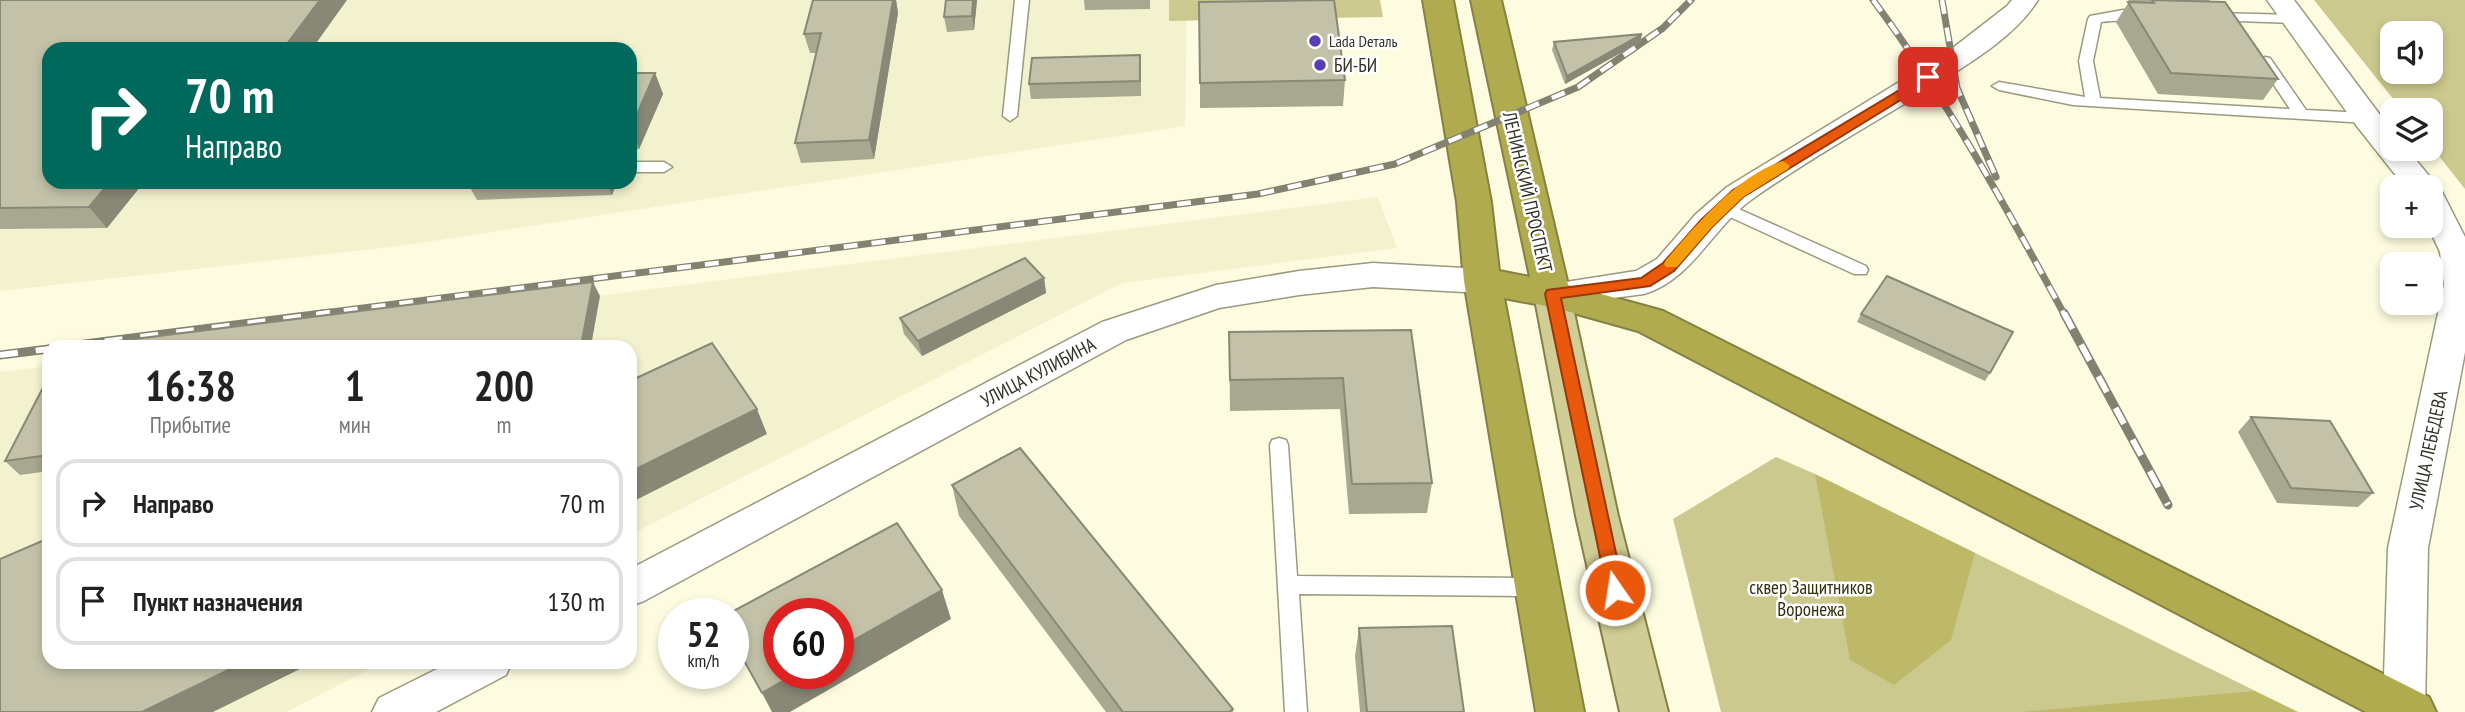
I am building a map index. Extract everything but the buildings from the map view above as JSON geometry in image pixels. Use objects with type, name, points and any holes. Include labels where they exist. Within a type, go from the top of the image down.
[{"type":"highway","points":[[1438,0],[1474,202],[1482,281],[1560,712]]},
{"type":"highway","name":"ЛЕНИНСКИЙ ПРОСПЕКТ","points":[[1486,0],[1552,294]]},
{"type":"highway","points":[[1482,281],[1552,294],[1650,321],[2408,710]]},
{"type":"main road","name":"ЛЕНИНСКИЙ ПРОСПЕКТ","points":[[1552,294],[1597,516],[1644,712]]},
{"type":"street","points":[[1552,294],[1644,282],[1669,267],[1738,194],[1955,60],[2017,12],[2025,0]]},
{"type":"street","points":[[2287,10],[2411,175]]},
{"type":"street","name":"УЛИЦА ЛЕБЕДЕВА","points":[[2408,710],[2409,548],[2463,285],[2456,252],[2443,224]]},
{"type":"street","name":"УЛИЦА КУЛИБИНА","points":[[637,585],[1114,331],[1171,310],[1216,297],[1299,283],[1373,275],[1482,281]]},
{"type":"street","points":[[394,712],[477,669]]},
{"type":"lane","points":[[1010,116],[1022,0]]},
{"type":"lane","points":[[2198,17],[2239,23],[2287,10]]},
{"type":"lane","points":[[2092,102],[2086,61],[2095,19],[2123,14],[2161,16]]},
{"type":"lane","points":[[2258,50],[2301,114]]},
{"type":"lane","points":[[2000,86],[2073,101],[2366,118]]},
{"type":"lane","points":[[637,167],[664,167]]},
{"type":"lane","points":[[1723,207],[1860,270]]},
{"type":"lane","points":[[1279,445],[1296,712]]},
{"type":"lane","points":[[1287,585],[1537,587]]},
{"type":"shaded area","points":[[0,0],[1379,0],[1187,11],[1185,126],[400,246],[0,291]]},
{"type":"shaded area","points":[[1378,197],[1397,248],[1122,283],[637,531],[637,340],[250,340]]},
{"type":"shaded area","points":[[42,367],[42,669],[370,669],[286,712],[0,712],[0,372]]},
{"type":"shaded area","points":[[1815,474],[1975,553],[1951,640],[1894,685],[1850,660]]},
{"type":"shaded area","points":[[2254,691],[2298,712],[2021,712]]},
{"type":"green space","points":[[1169,0],[1380,0],[1383,17],[1169,21]]},
{"type":"green space","points":[[2314,0],[2465,0],[2465,189],[2443,161],[2443,98],[2392,98],[2381,84],[2443,84],[2443,21],[2380,21],[2380,82]]},
{"type":"green space","name":"сквер Защитников Воронежа","points":[[1776,457],[2298,712],[1721,712],[1673,519]]},
{"type":"railway","points":[[316,314],[1258,194],[1395,164],[1578,87],[1663,28],[1691,0]]},
{"type":"railway","points":[[1873,0],[1950,114],[2064,314]]},
{"type":"railway","points":[[1942,0],[1957,88],[1996,177]]},
{"type":"railway","points":[[116,340],[330,313]]},
{"type":"railway","points":[[2064,313],[2168,505]]},
{"type":"railway","points":[[0,355],[42,350]]},
{"type":"slow traffic","points":[[1672,264],[1706,223],[1738,194],[1783,166]]},
{"type":"place","name":"Lada Dеталь","points":[[1315,41]]},
{"type":"place","name":"БИ-БИ","points":[[1320,65]]},
{"type":"route","points":[[1615,590],[1597,516],[1552,294],[1644,282],[1669,267],[1706,223],[1738,194],[1928,77]]}]
